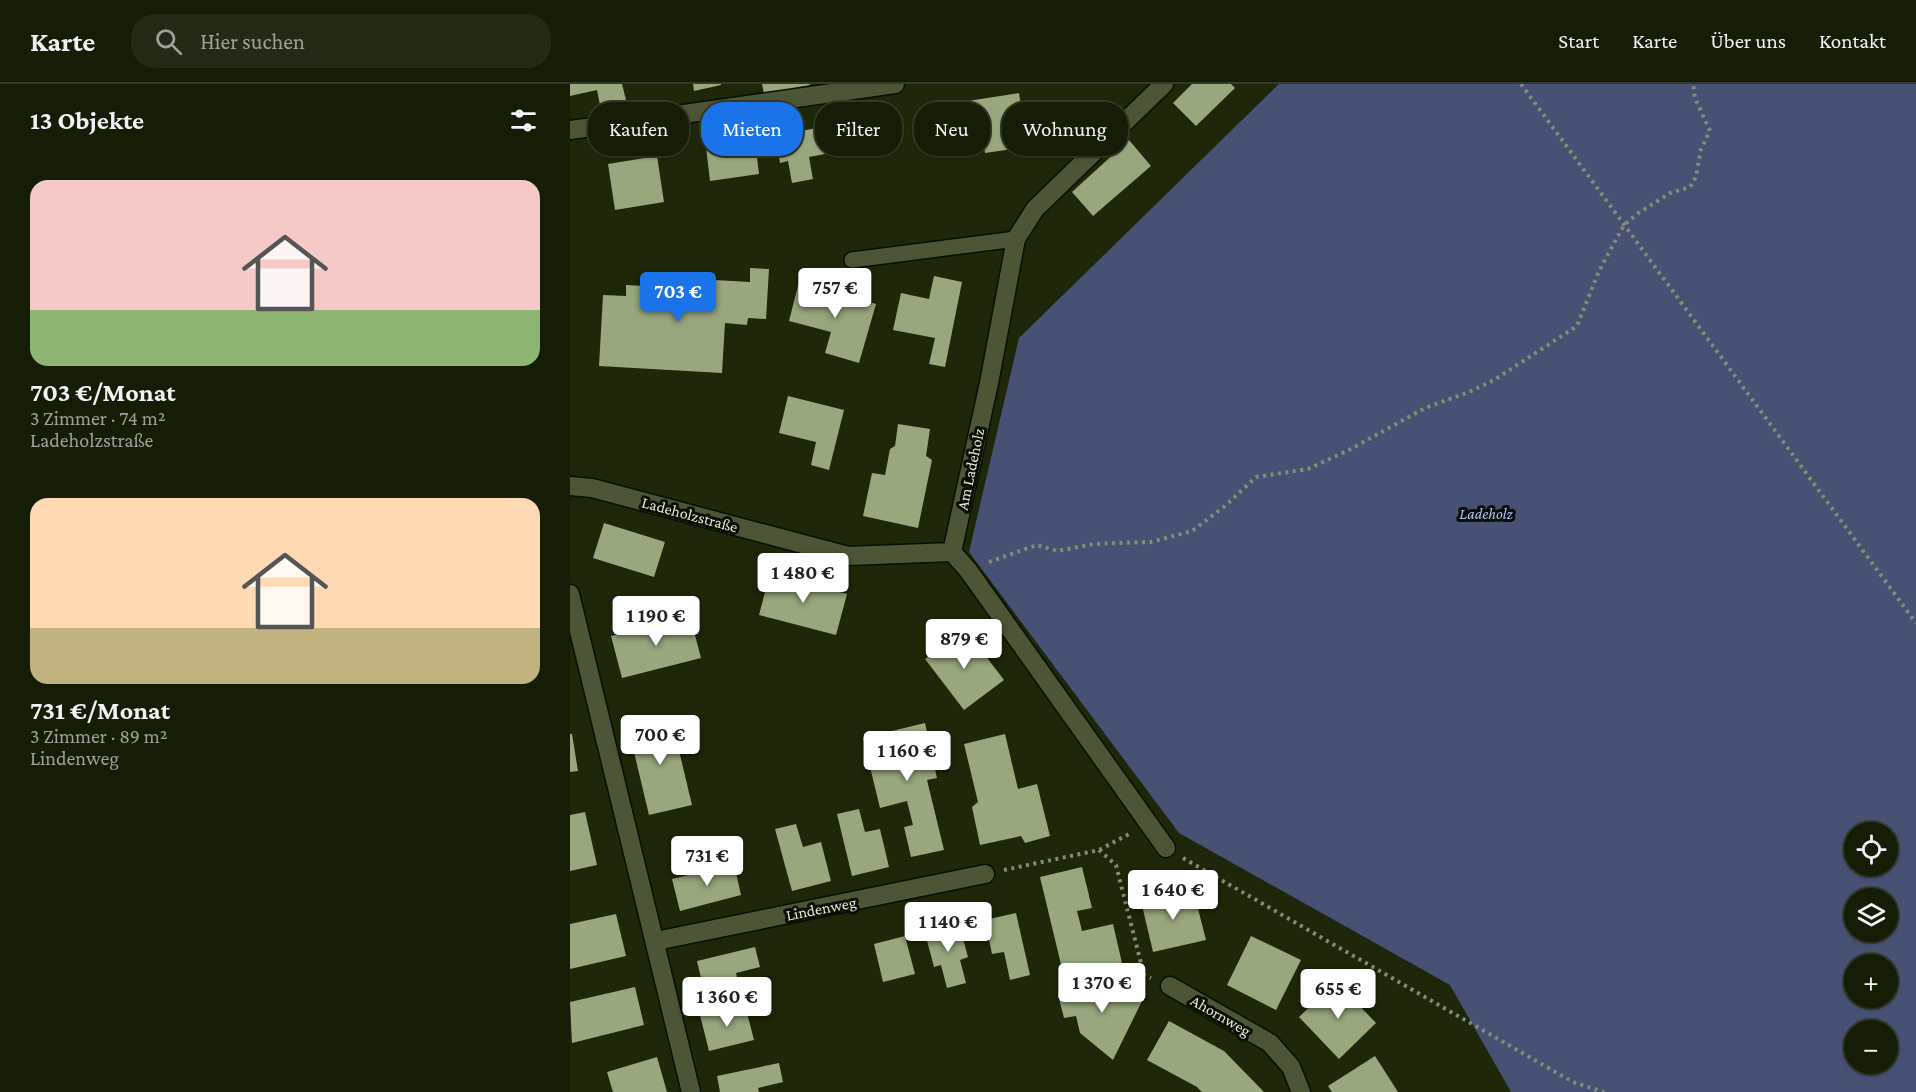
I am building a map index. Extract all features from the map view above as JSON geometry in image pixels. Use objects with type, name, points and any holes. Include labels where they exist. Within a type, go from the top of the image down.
[{"type":"street","points":[[570,130],[895,84]]},
{"type":"street","name":"Am Ladeholz","points":[[952,552],[989,383],[1016,238],[1035,209],[1164,84]]},
{"type":"street","name":"Ladeholzstraße","points":[[570,486],[592,488],[848,556],[952,552]]},
{"type":"street","points":[[952,552],[968,570],[1166,848]]},
{"type":"street","points":[[570,594],[692,1092]]},
{"type":"street","name":"Lindenweg","points":[[656,941],[986,874]]},
{"type":"street","name":"Ahornweg","points":[[1170,986],[1270,1043],[1291,1067],[1301,1092]]},
{"type":"lane","points":[[852,260],[1016,238]]},
{"type":"path","points":[[1521,84],[1916,622]]},
{"type":"path","points":[[968,570],[1037,545],[1058,551],[1093,544],[1151,542],[1192,531],[1256,477],[1308,469],[1349,450],[1425,408],[1494,380],[1577,326],[1599,271],[1624,225],[1670,193],[1690,187],[1696,177],[1701,149],[1710,131],[1695,98],[1693,84]]},
{"type":"path","points":[[986,874],[1099,850],[1149,824]]},
{"type":"path","points":[[1166,848],[1573,1082],[1604,1092]]},
{"type":"path","points":[[1099,850],[1116,865],[1144,975],[1170,986]]},
{"type":"green space","name":"Ladeholz","points":[[1279,84],[1916,84],[1916,1092],[1511,1092],[1450,985],[1179,833],[969,552],[1019,338]]},
{"type":"building","points":[[570,84],[622,84],[626,100],[599,102],[597,90],[570,96]]},
{"type":"building","points":[[693,84],[721,84],[721,85],[694,91]]},
{"type":"building","points":[[762,84],[810,84],[810,85],[764,94]]},
{"type":"building","points":[[1192,84],[1231,84],[1235,88],[1196,126],[1173,103]]},
{"type":"building","points":[[1019,93],[1020,102],[1002,102],[1002,151],[990,152],[990,102],[961,102]]},
{"type":"building","points":[[815,128],[815,156],[809,157],[813,179],[792,183],[788,161],[780,163],[779,156],[803,156],[803,131]]},
{"type":"building","points":[[1128,141],[1151,166],[1093,216],[1072,192],[1111,156],[1128,156]]},
{"type":"building","points":[[657,156],[664,202],[615,210],[608,164]]},
{"type":"building","points":[[707,156],[757,156],[759,174],[710,181]]},
{"type":"building","points":[[750,268],[769,269],[766,319],[748,318],[747,325],[725,323],[722,373],[599,366],[603,295],[626,296],[626,285],[679,288],[679,278],[750,282]]},
{"type":"building","points":[[934,276],[962,282],[945,367],[929,364],[935,338],[893,330],[901,293],[929,299]]},
{"type":"building","points":[[799,282],[876,304],[859,363],[825,353],[831,332],[789,321]]},
{"type":"building","points":[[788,396],[844,410],[829,470],[811,465],[816,442],[779,433]]},
{"type":"building","points":[[898,424],[930,429],[926,456],[932,460],[918,528],[863,516],[872,473],[885,475],[890,449],[895,446]]},
{"type":"building","points":[[604,523],[665,542],[654,577],[593,558]]},
{"type":"building","points":[[770,573],[847,594],[836,635],[759,615]]},
{"type":"building","points":[[690,616],[701,658],[622,678],[611,636]]},
{"type":"building","points":[[965,629],[1004,680],[964,710],[925,659]]},
{"type":"building","points":[[671,717],[692,805],[649,815],[628,727]]},
{"type":"building","points":[[925,723],[937,778],[927,780],[944,850],[911,857],[904,827],[913,825],[907,801],[880,808],[863,738]]},
{"type":"building","points":[[570,734],[572,734],[578,771],[570,772]]},
{"type":"building","points":[[1005,734],[1018,789],[1037,784],[1050,836],[1025,843],[1021,836],[980,845],[972,807],[978,802],[964,744]]},
{"type":"building","points":[[859,809],[865,832],[880,829],[889,867],[852,876],[837,814]]},
{"type":"building","points":[[585,812],[597,865],[570,871],[570,815]]},
{"type":"building","points":[[796,824],[803,847],[821,842],[831,881],[792,891],[775,829]]},
{"type":"building","points":[[734,864],[741,895],[680,911],[672,879]]},
{"type":"building","points":[[1082,867],[1092,908],[1077,911],[1082,931],[1113,924],[1122,963],[1064,977],[1040,877]]},
{"type":"building","points":[[1193,889],[1206,940],[1153,952],[1141,901]]},
{"type":"building","points":[[1016,913],[1030,975],[1010,980],[1004,952],[992,954],[985,920]]},
{"type":"building","points":[[616,914],[626,956],[570,969],[570,924]]},
{"type":"building","points":[[959,924],[968,957],[960,960],[966,983],[947,988],[941,965],[934,967],[925,933]]},
{"type":"building","points":[[905,936],[915,974],[883,982],[874,944]]},
{"type":"building","points":[[1251,936],[1301,960],[1276,1010],[1227,985]]},
{"type":"building","points":[[755,947],[760,967],[736,973],[740,991],[706,999],[697,961]]},
{"type":"building","points":[[1125,979],[1128,994],[1142,1001],[1113,1060],[1080,1033],[1076,1016],[1064,1018],[1058,995]]},
{"type":"building","points":[[1336,981],[1376,1023],[1339,1059],[1299,1017]]},
{"type":"building","points":[[635,987],[644,1025],[572,1043],[570,1002]]},
{"type":"building","points":[[745,1005],[754,1040],[709,1051],[700,1015]]},
{"type":"building","points":[[1169,1021],[1224,1051],[1264,1092],[1202,1092],[1197,1087],[1147,1060]]},
{"type":"building","points":[[1375,1056],[1398,1092],[1332,1092],[1328,1086]]},
{"type":"building","points":[[657,1057],[667,1092],[613,1092],[607,1072]]},
{"type":"building","points":[[779,1063],[783,1082],[758,1088],[759,1092],[720,1092],[717,1076]]}]
